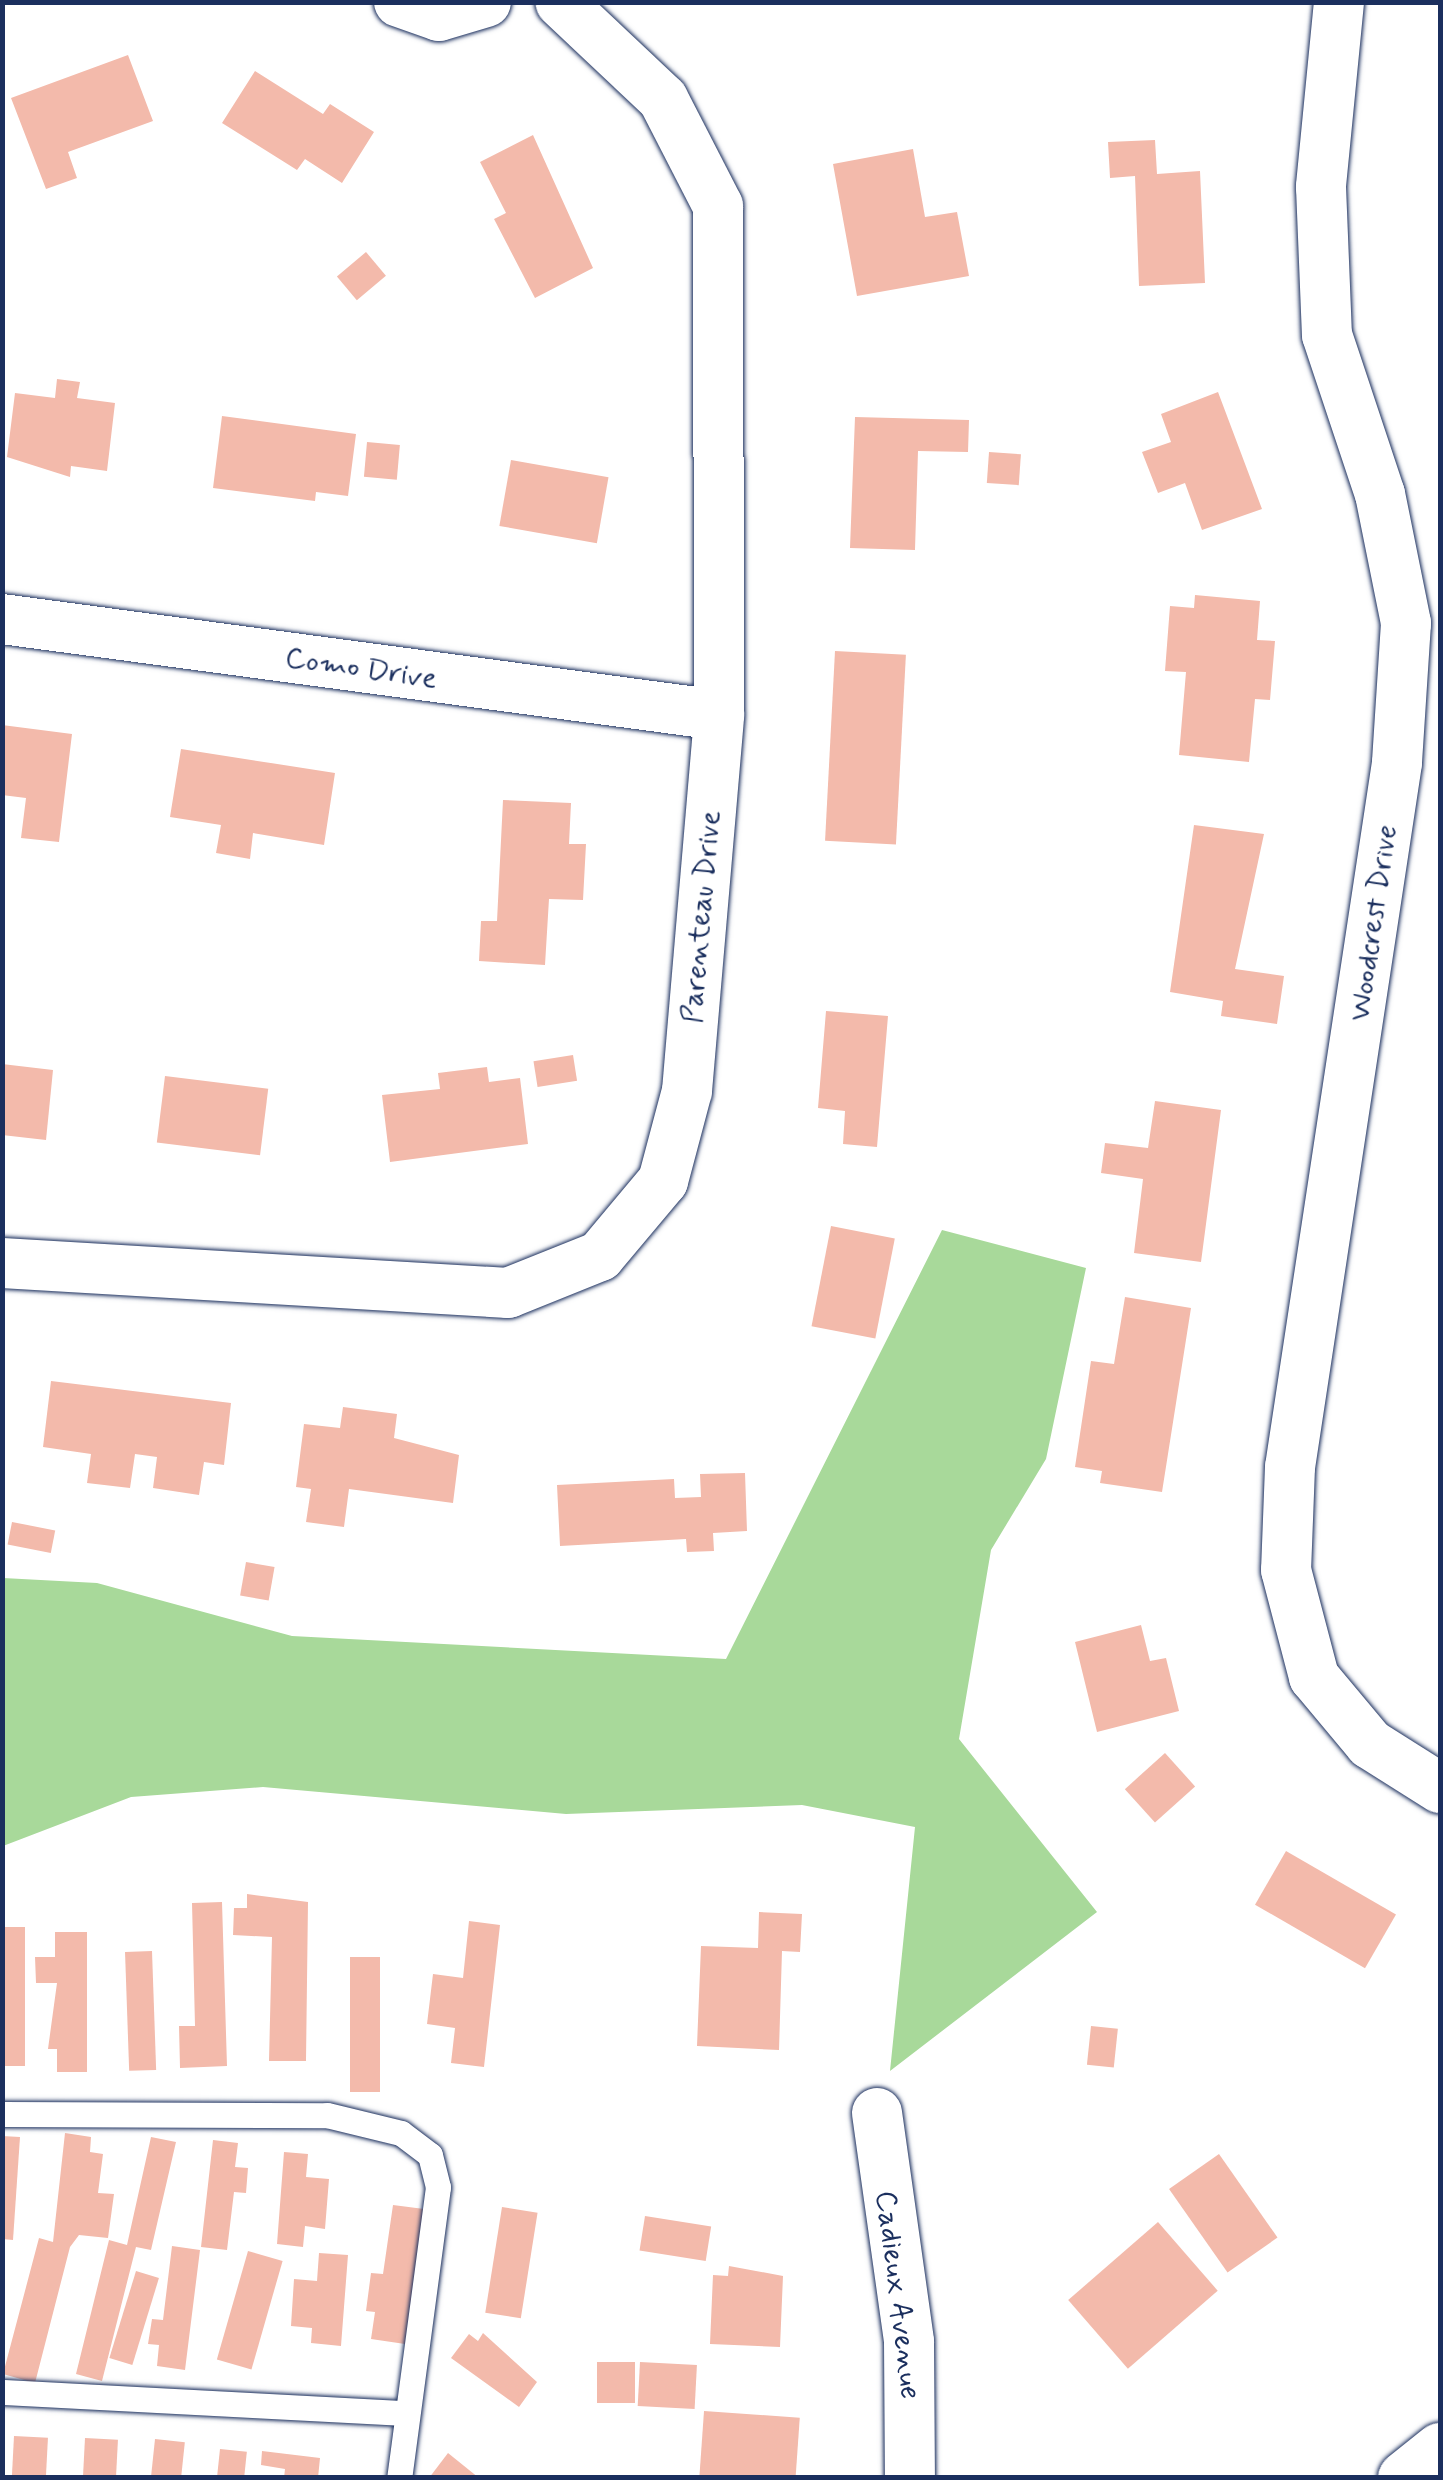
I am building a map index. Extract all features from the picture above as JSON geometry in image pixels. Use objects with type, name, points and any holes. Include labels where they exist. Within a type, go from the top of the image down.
[{"type":"main road","points":[[1405,2478],[1440,2450]]},
{"type":"street","points":[[399,2],[439,16],[486,2]]},
{"type":"street","name":"Parenteau Drive","points":[[2,1263],[436,1294],[508,1293],[600,1256],[637,1222],[679,1136],[719,715],[718,206],[663,99],[560,2]]},
{"type":"street","name":"Woodcrest Drive","points":[[1339,2],[1321,187],[1328,335],[1380,494],[1406,623],[1397,763],[1290,1467],[1286,1570],[1314,1676],[1370,1744],[1440,1788]]},
{"type":"street","name":"Como Drive","points":[[2,619],[719,715]]},
{"type":"street","name":"Cadieux Avenue","points":[[877,2112],[909,2342],[910,2478]]},
{"type":"lane","points":[[2,2114],[327,2115],[402,2133],[430,2155],[438,2187],[402,2413],[399,2478]]},
{"type":"lane","points":[[2,2392],[402,2413]]},
{"type":"green space","points":[[942,1230],[1086,1268],[1046,1459],[991,1550],[959,1739],[1097,1912],[890,2071],[915,1827],[802,1805],[566,1814],[263,1787],[131,1797],[3,1846],[3,1578],[97,1583],[292,1636],[726,1659]]},
{"type":"building","points":[[128,55],[153,121],[68,152],[77,178],[46,189],[11,98]]},
{"type":"building","points":[[255,71],[323,114],[330,104],[374,132],[342,183],[305,159],[297,170],[222,123]]},
{"type":"building","points":[[533,135],[593,268],[535,298],[494,219],[506,213],[480,162]]},
{"type":"building","points":[[1155,140],[1157,174],[1200,171],[1205,283],[1139,286],[1135,176],[1110,178],[1108,142]]},
{"type":"building","points":[[913,149],[925,217],[957,212],[969,276],[857,296],[833,164]]},
{"type":"building","points":[[366,252],[386,276],[357,300],[337,276]]},
{"type":"building","points":[[57,379],[80,382],[77,398],[115,403],[107,471],[71,466],[70,477],[7,457],[15,393],[55,398]]},
{"type":"building","points":[[1218,392],[1262,509],[1202,530],[1185,483],[1158,493],[1142,452],[1171,442],[1161,414]]},
{"type":"building","points":[[222,416],[356,434],[348,496],[316,492],[315,501],[213,488]]},
{"type":"building","points":[[855,417],[969,420],[968,452],[918,451],[915,550],[850,548]]},
{"type":"building","points":[[367,442],[400,445],[397,480],[364,477]]},
{"type":"building","points":[[989,452],[1021,454],[1019,485],[987,483]]},
{"type":"building","points":[[511,460],[608,477],[597,543],[499,526]]},
{"type":"building","points":[[1195,595],[1260,601],[1257,640],[1275,641],[1270,700],[1255,699],[1249,762],[1179,755],[1186,672],[1165,671],[1170,606],[1194,608]]},
{"type":"building","points":[[835,651],[906,655],[896,844],[825,841]]},
{"type":"building","points":[[2,725],[72,734],[59,842],[21,838],[26,798],[2,795]]},
{"type":"building","points":[[181,749],[335,773],[324,845],[253,833],[250,859],[216,853],[221,825],[170,817]]},
{"type":"building","points":[[503,800],[571,803],[569,844],[586,844],[583,900],[549,899],[545,965],[479,961],[481,921],[497,921]]},
{"type":"building","points":[[1194,825],[1264,834],[1235,969],[1284,976],[1277,1024],[1221,1016],[1223,1001],[1170,992]]},
{"type":"building","points":[[826,1011],[888,1016],[877,1147],[843,1144],[845,1111],[818,1108]]},
{"type":"building","points":[[573,1055],[577,1081],[538,1087],[533,1061]]},
{"type":"building","points":[[2,1064],[53,1070],[46,1140],[2,1135]]},
{"type":"building","points":[[487,1067],[489,1082],[520,1078],[528,1144],[390,1162],[382,1095],[440,1089],[438,1073]]},
{"type":"building","points":[[165,1076],[268,1089],[260,1155],[157,1143]]},
{"type":"building","points":[[1155,1101],[1221,1110],[1201,1262],[1134,1253],[1143,1179],[1101,1173],[1105,1143],[1148,1148]]},
{"type":"building","points":[[831,1226],[895,1238],[875,1339],[812,1326]]},
{"type":"building","points":[[1125,1297],[1191,1308],[1162,1492],[1100,1483],[1102,1471],[1075,1467],[1091,1361],[1114,1364]]},
{"type":"building","points":[[51,1381],[231,1403],[224,1465],[204,1462],[199,1495],[153,1488],[157,1457],[135,1454],[130,1488],[87,1483],[91,1454],[43,1447]]},
{"type":"building","points":[[343,1407],[397,1414],[394,1438],[459,1455],[453,1503],[349,1489],[344,1527],[306,1522],[311,1489],[296,1487],[304,1424],[340,1428]]},
{"type":"building","points":[[745,1473],[747,1531],[713,1533],[714,1551],[687,1552],[686,1539],[560,1546],[557,1485],[674,1479],[675,1498],[701,1497],[700,1474]]},
{"type":"building","points":[[12,1522],[55,1530],[51,1553],[8,1545]]},
{"type":"building","points":[[246,1562],[275,1567],[269,1601],[240,1595]]},
{"type":"building","points":[[1141,1625],[1150,1661],[1166,1658],[1179,1711],[1097,1732],[1075,1642]]},
{"type":"building","points":[[1165,1753],[1195,1786],[1155,1823],[1125,1789]]},
{"type":"building","points":[[1286,1851],[1396,1914],[1365,1968],[1255,1905]]},
{"type":"building","points":[[247,1894],[308,1902],[306,2061],[269,2061],[272,1937],[233,1935],[234,1908],[247,1908]]},
{"type":"building","points":[[222,1902],[227,2066],[180,2068],[179,2026],[195,2026],[192,1903]]},
{"type":"building","points":[[759,1912],[802,1914],[800,1952],[782,1951],[779,2050],[697,2046],[701,1946],[758,1948]]},
{"type":"building","points":[[469,1921],[500,1925],[484,2067],[451,2063],[455,2028],[427,2024],[433,1974],[463,1978]]},
{"type":"building","points":[[2,1927],[25,1927],[25,2066],[2,2066]]},
{"type":"building","points":[[55,1932],[87,1932],[87,2072],[57,2072],[57,2049],[48,2049],[57,1983],[36,1983],[35,1957],[55,1957]]},
{"type":"building","points":[[152,1951],[156,2070],[129,2071],[125,1952]]},
{"type":"building","points":[[350,1957],[380,1957],[380,2092],[350,2092]]},
{"type":"building","points":[[1091,2026],[1118,2029],[1114,2068],[1087,2065]]},
{"type":"building","points":[[65,2133],[91,2137],[90,2152],[103,2154],[98,2193],[114,2194],[108,2238],[79,2235],[70,2247],[35,2383],[3,2374],[39,2238],[53,2242]]},
{"type":"building","points":[[2,2136],[20,2137],[13,2240],[2,2239]]},
{"type":"building","points":[[151,2137],[176,2142],[151,2250],[136,2247],[102,2381],[76,2374],[109,2240],[127,2245]]},
{"type":"building","points":[[213,2140],[238,2143],[235,2167],[248,2168],[246,2193],[234,2192],[227,2250],[201,2247]]},
{"type":"building","points":[[284,2152],[308,2154],[306,2177],[329,2179],[325,2229],[305,2226],[303,2247],[277,2244]]},
{"type":"building","points":[[1219,2154],[1278,2238],[1228,2273],[1169,2189]]},
{"type":"building","points":[[393,2205],[424,2209],[405,2344],[371,2339],[375,2312],[366,2311],[371,2273],[383,2274]]},
{"type":"building","points":[[502,2207],[538,2213],[521,2318],[485,2313]]},
{"type":"building","points":[[645,2216],[711,2226],[706,2261],[640,2251]]},
{"type":"building","points":[[1158,2222],[1218,2291],[1128,2369],[1068,2300]]},
{"type":"building","points":[[172,2246],[200,2250],[185,2370],[157,2366],[159,2345],[148,2344],[152,2319],[163,2320]]},
{"type":"building","points":[[248,2251],[283,2261],[251,2370],[217,2360]]},
{"type":"building","points":[[319,2253],[348,2255],[341,2346],[311,2343],[312,2328],[291,2326],[294,2279],[317,2281]]},
{"type":"building","points":[[729,2266],[783,2276],[780,2347],[710,2344],[713,2275],[728,2276]]},
{"type":"building","points":[[136,2271],[159,2278],[132,2365],[109,2358]]},
{"type":"building","points":[[483,2333],[537,2382],[519,2407],[451,2358],[469,2334],[478,2341]]},
{"type":"building","points":[[597,2362],[635,2362],[635,2403],[597,2403]]},
{"type":"building","points":[[640,2362],[697,2365],[695,2409],[638,2406]]},
{"type":"building","points":[[704,2411],[800,2418],[796,2478],[699,2478]]},
{"type":"building","points":[[14,2436],[48,2438],[46,2478],[12,2478]]},
{"type":"building","points":[[85,2438],[118,2440],[116,2478],[83,2478]]},
{"type":"building","points":[[155,2439],[185,2442],[181,2478],[151,2478]]},
{"type":"building","points":[[220,2449],[247,2452],[244,2478],[217,2478]]},
{"type":"building","points":[[262,2451],[320,2458],[318,2478],[284,2478],[285,2469],[261,2465]]},
{"type":"building","points":[[448,2453],[479,2478],[429,2478]]}]
